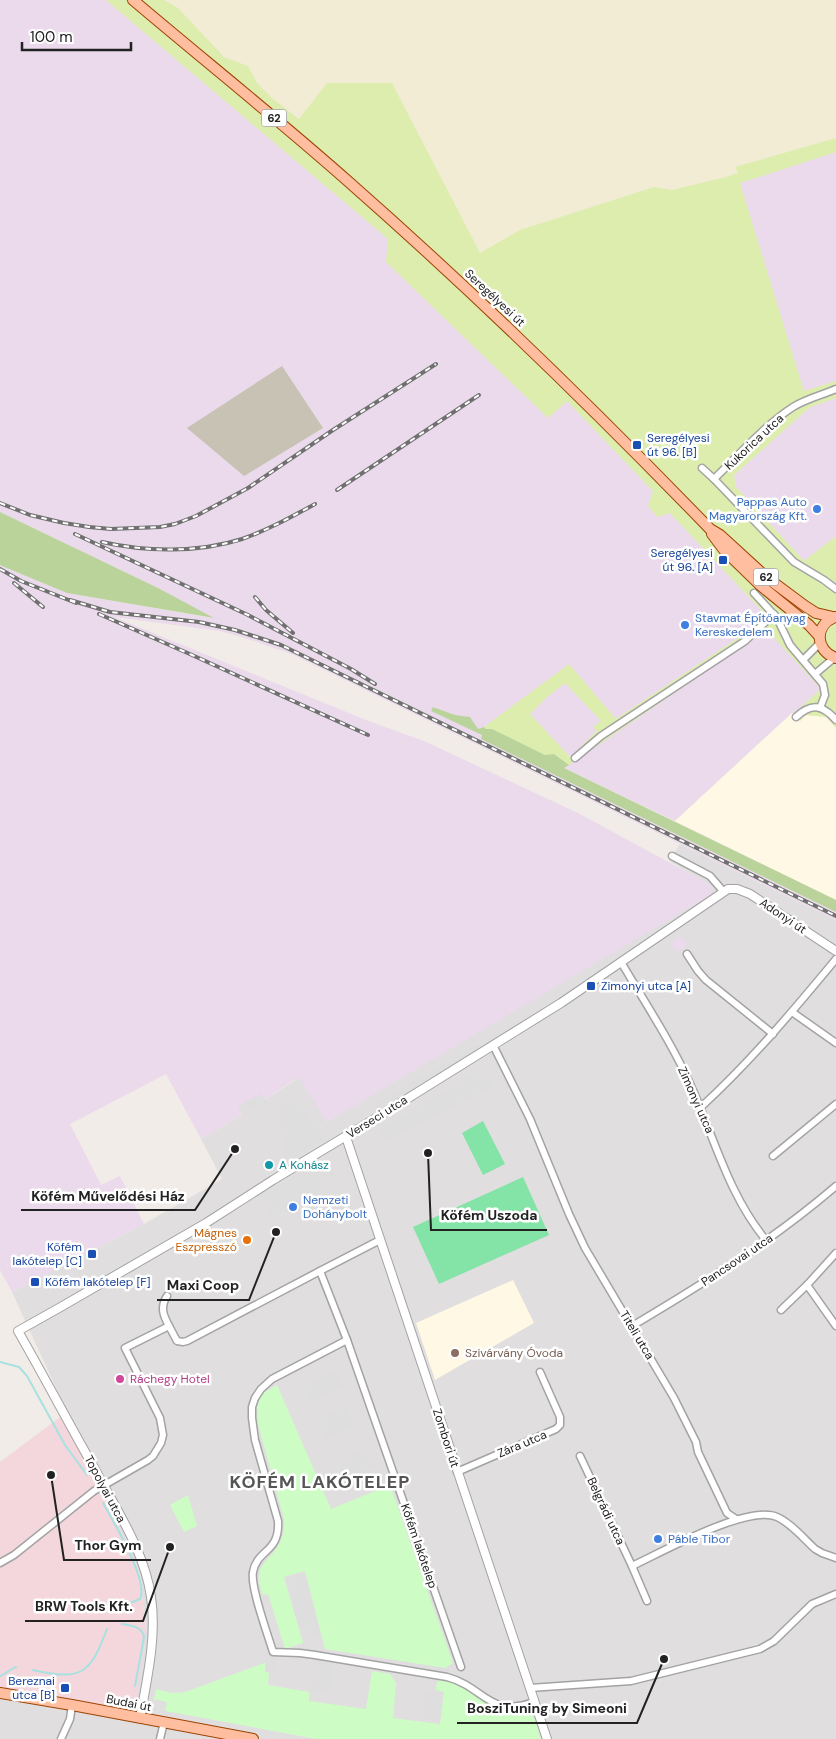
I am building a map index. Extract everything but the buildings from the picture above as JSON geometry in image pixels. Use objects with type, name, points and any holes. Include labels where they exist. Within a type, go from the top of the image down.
[{"type":"main road","name":"Seregélyesi út","points":[[133,0],[317,154],[429,254],[570,388],[710,529],[720,535],[760,572],[805,606],[816,613],[835,616]]},
{"type":"main road","name":"62","points":[[710,529],[716,541],[724,550],[769,594],[809,625],[820,639],[825,652],[835,658]]},
{"type":"main road","name":"Seregélyesi út","points":[[820,639],[823,626],[835,616]]},
{"type":"main road","name":"Budai út","points":[[0,1693],[253,1739]]},
{"type":"street","name":"Kukorica utca","points":[[836,389],[806,400],[789,410],[767,428],[714,479],[794,562],[824,580],[836,590]]},
{"type":"street","points":[[702,468],[714,479]]},
{"type":"street","points":[[754,593],[774,614],[790,645],[815,674],[825,689],[820,708]]},
{"type":"street","points":[[575,758],[601,736],[745,641],[774,614]]},
{"type":"street","points":[[803,660],[820,639]]},
{"type":"street","points":[[815,674],[835,658]]},
{"type":"street","points":[[796,717],[809,708],[820,708],[826,710],[836,720]]},
{"type":"street","points":[[672,856],[710,876],[725,890]]},
{"type":"street","name":"Adonyi út","points":[[725,890],[737,889],[750,894],[836,951]]},
{"type":"street","name":"Verseci utca","points":[[18,1330],[206,1223],[561,1003],[725,890]]},
{"type":"street","points":[[687,954],[706,980],[773,1034]]},
{"type":"street","points":[[701,1108],[773,1034],[836,959]]},
{"type":"street","name":"Zimonyi utca","points":[[621,962],[683,1068],[741,1202],[766,1240]]},
{"type":"street","points":[[792,1012],[836,1043]]},
{"type":"street","name":"Titeli utca","points":[[493,1045],[530,1119],[585,1248],[674,1398],[727,1512],[736,1519]]},
{"type":"street","points":[[773,1156],[836,1104]]},
{"type":"street","name":"Zombori út","points":[[346,1136],[547,1739]]},
{"type":"street","name":"Pancsovai utca","points":[[632,1326],[698,1286],[835,1190]]},
{"type":"street","points":[[167,1296],[163,1303],[163,1312],[169,1326],[177,1341],[187,1341],[380,1240]]},
{"type":"street","points":[[781,1310],[807,1286],[836,1253]]},
{"type":"street","name":"Köfém lakótelep","points":[[320,1271],[347,1340],[461,1667]]},
{"type":"street","points":[[807,1286],[836,1326]]},
{"type":"street","points":[[0,1563],[14,1555],[74,1506],[153,1456],[161,1443],[163,1435],[160,1418],[125,1348],[169,1326]]},
{"type":"street","name":"Topolyai utca","points":[[18,1330],[142,1559],[146,1570],[151,1596],[153,1627],[140,1718]]},
{"type":"street","points":[[347,1340],[272,1379],[261,1389],[252,1407],[255,1440],[278,1521],[275,1543],[259,1560],[253,1573],[255,1591],[273,1652],[300,1652],[454,1679],[464,1683],[487,1700],[505,1706],[516,1707],[534,1702]]},
{"type":"street","name":"Zára utca","points":[[457,1472],[560,1426],[560,1417],[540,1372]]},
{"type":"street","name":"Belgrádi utca","points":[[580,1456],[647,1600]]},
{"type":"street","points":[[632,1566],[736,1519],[768,1514],[779,1517],[815,1549],[836,1558]]},
{"type":"street","points":[[530,1688],[631,1681],[760,1649],[774,1641],[812,1604],[836,1594]]},
{"type":"street","points":[[61,1739],[67,1727],[72,1705]]},
{"type":"street","points":[[160,1739],[164,1722]]},
{"type":"shaded area","points":[[0,0],[106,0],[388,239],[548,418],[567,401],[653,491],[670,513],[766,615],[738,638],[616,719],[569,665],[478,730],[470,717],[455,715],[434,707],[431,711],[483,735],[481,739],[836,912],[836,920],[294,655],[220,631],[114,617],[366,720],[424,741],[580,814],[707,883],[711,886],[712,891],[709,896],[327,1122],[299,1077],[201,1139],[166,1074],[70,1124],[101,1185],[120,1176],[144,1224],[12,1292],[0,1270],[0,565],[67,593],[212,618],[158,588],[0,512]]},
{"type":"shaded area","points":[[164,0],[836,0],[836,138],[736,167],[738,173],[726,177],[672,190],[654,187],[520,230],[480,253],[392,83],[327,83],[300,119],[272,98],[257,83],[248,66],[224,57],[178,8]]},
{"type":"shaded area","points":[[836,152],[836,381],[804,392],[740,183]]},
{"type":"shaded area","points":[[282,366],[323,428],[244,476],[187,428]]},
{"type":"shaded area","points":[[836,398],[836,536],[804,561],[736,487],[734,475],[810,407]]},
{"type":"shaded area","points":[[767,629],[821,689],[792,713],[675,821],[564,768]]},
{"type":"shaded area","points":[[565,683],[601,721],[597,731],[570,757],[530,714],[548,696]]},
{"type":"shaded area","points":[[792,713],[800,721],[806,715],[826,717],[836,728],[836,900],[675,821]]},
{"type":"shaded area","points":[[680,844],[836,920],[836,1739],[0,1739],[0,1690],[146,1628],[141,1588],[67,1412],[12,1292],[144,1224],[222,1179],[201,1139],[300,1077],[327,1122],[711,886],[669,861]]},
{"type":"shaded area","points":[[681,936],[687,945],[677,952],[670,943]]},
{"type":"shaded area","points":[[476,1045],[481,1052],[381,1115],[375,1104]]},
{"type":"shaded area","points":[[483,1069],[491,1087],[384,1143],[378,1130]]},
{"type":"shaded area","points":[[261,1094],[266,1102],[243,1114],[238,1106]]},
{"type":"shaded area","points":[[291,1095],[326,1139],[290,1161],[283,1145],[278,1100]]},
{"type":"shaded area","points":[[326,1159],[334,1174],[324,1180],[328,1187],[273,1217],[260,1195]]},
{"type":"shaded area","points":[[309,1277],[308,1286],[250,1315],[253,1307]]},
{"type":"shaded area","name":"Szivárvány Óvoda","points":[[513,1280],[534,1323],[435,1380],[416,1323]]},
{"type":"shaded area","points":[[335,1370],[343,1386],[313,1402],[304,1385]]},
{"type":"shaded area","points":[[347,1407],[356,1425],[326,1439],[318,1421]]},
{"type":"shaded area","points":[[67,1412],[138,1575],[141,1588],[146,1628],[134,1714],[0,1690],[0,1462]]},
{"type":"shaded area","points":[[368,1448],[376,1464],[346,1479],[338,1462]]},
{"type":"shaded area","points":[[303,1574],[320,1635],[309,1638],[306,1627],[300,1629],[287,1579]]},
{"type":"shaded area","points":[[266,1657],[275,1657],[274,1673],[265,1672]]},
{"type":"shaded area","points":[[315,1660],[334,1662],[330,1693],[311,1691]]},
{"type":"shaded area","points":[[404,1662],[449,1669],[447,1677],[403,1670]]},
{"type":"shaded area","points":[[425,1691],[442,1693],[440,1721],[423,1719]]},
{"type":"green space","points":[[106,0],[164,0],[178,8],[224,57],[248,66],[257,83],[272,98],[299,119],[327,83],[392,83],[480,253],[520,230],[654,187],[672,190],[726,177],[738,173],[735,167],[836,138],[836,152],[740,183],[804,391],[836,381],[836,398],[810,407],[734,475],[736,487],[804,561],[836,536],[836,728],[826,717],[806,715],[800,721],[793,714],[821,689],[767,630],[569,765],[554,754],[545,755],[492,729],[484,727],[569,664],[616,719],[738,638],[766,615],[670,513],[657,517],[648,506],[653,491],[567,401],[548,418],[386,262],[388,239]],"holes":[[[565,683],[601,721],[593,727],[597,731],[570,757],[530,714],[548,696]]]},
{"type":"green space","points":[[0,512],[158,588],[214,618],[67,593],[2,566],[0,565]]},
{"type":"green space","points":[[433,707],[455,715],[470,717],[478,729],[484,727],[492,729],[545,755],[554,754],[569,765],[564,768],[836,900],[836,912],[481,739],[482,735],[431,711]]},
{"type":"green space","points":[[483,1121],[505,1164],[483,1175],[462,1133]]},
{"type":"green space","points":[[523,1177],[549,1235],[439,1284],[413,1227]]},
{"type":"green space","points":[[277,1385],[331,1509],[390,1485],[453,1663],[445,1668],[325,1649],[305,1571],[284,1577],[303,1643],[285,1649],[268,1594],[263,1595],[259,1577],[262,1566],[275,1550],[284,1531],[284,1519],[258,1424],[257,1406],[263,1393]]},
{"type":"green space","points":[[188,1495],[197,1526],[184,1532],[170,1505]]},
{"type":"green space","points":[[270,1661],[268,1685],[309,1692],[309,1701],[366,1709],[372,1671],[390,1674],[396,1683],[393,1718],[440,1724],[444,1692],[436,1690],[438,1681],[444,1679],[452,1681],[493,1707],[533,1714],[541,1739],[316,1739],[165,1711],[167,1702],[154,1699],[156,1689],[172,1693],[185,1692]]},
{"type":"waterway","points":[[0,1362],[19,1367],[27,1376],[65,1445],[87,1475]]},
{"type":"waterway","points":[[103,1503],[129,1551],[139,1579],[140,1599],[130,1603]]},
{"type":"waterway","points":[[122,1624],[139,1629],[144,1637],[135,1686]]},
{"type":"waterway","points":[[33,1670],[63,1675],[73,1674],[82,1670],[89,1665],[95,1656],[107,1629]]},
{"type":"waterway","points":[[0,1676],[16,1667]]},
{"type":"railway","points":[[0,503],[30,515],[89,527],[111,529],[160,527],[175,524],[196,516],[248,488],[333,430],[436,364]]},
{"type":"railway","points":[[337,490],[479,395]]},
{"type":"railway","points":[[102,542],[136,548],[172,550],[225,544],[252,535],[315,504]]},
{"type":"railway","points":[[75,534],[248,615],[351,669],[375,684]]},
{"type":"railway","points":[[0,569],[21,581],[76,603]]},
{"type":"railway","points":[[14,583],[43,607]]},
{"type":"railway","points":[[255,597],[266,610],[293,633]]},
{"type":"railway","points":[[70,600],[110,612],[199,622],[235,630],[281,645],[836,916]]},
{"type":"railway","points":[[99,614],[368,735]]},
{"type":"place","name":"Seregélyesi út 96. [B]","points":[[637,445]]},
{"type":"place","name":"Pappas Auto Magyarország Kft.","points":[[817,509]]},
{"type":"place","name":"Seregélyesi út 96. [A]","points":[[723,560]]},
{"type":"place","name":"Stavmat Építőanyag Kereskedelem","points":[[685,625]]},
{"type":"place","name":"Zimonyi utca [A]","points":[[591,986]]},
{"type":"place","name":"Köfém Művelődési Ház","points":[[235,1149]]},
{"type":"place","name":"Köfém Uszoda","points":[[428,1153]]},
{"type":"place","name":"A Kohász","points":[[269,1165]]},
{"type":"place","name":"Nemzeti Dohánybolt","points":[[293,1207]]},
{"type":"place","name":"Maxi Coop","points":[[276,1232]]},
{"type":"place","name":"Mágnes Eszpresszó","points":[[247,1240]]},
{"type":"place","name":"Köfém lakótelep [C]","points":[[92,1254]]},
{"type":"place","name":"Köfém lakótelep [F]","points":[[35,1282]]},
{"type":"place","name":"Szivárvány Óvoda","points":[[455,1353]]},
{"type":"place","name":"Ráchegy Hotel","points":[[120,1379]]},
{"type":"place","name":"Thor Gym","points":[[51,1475]]},
{"type":"place","name":"Páble Tibor","points":[[658,1539]]},
{"type":"place","name":"BRW Tools Kft.","points":[[170,1547]]},
{"type":"place","name":"BosziTuning by Simeoni","points":[[664,1659]]},
{"type":"place","name":"Bereznai utca [B]","points":[[65,1688]]},
{"type":"district","name":"KÖFÉM LAKÓTELEP","points":[[320,1482]]}]
